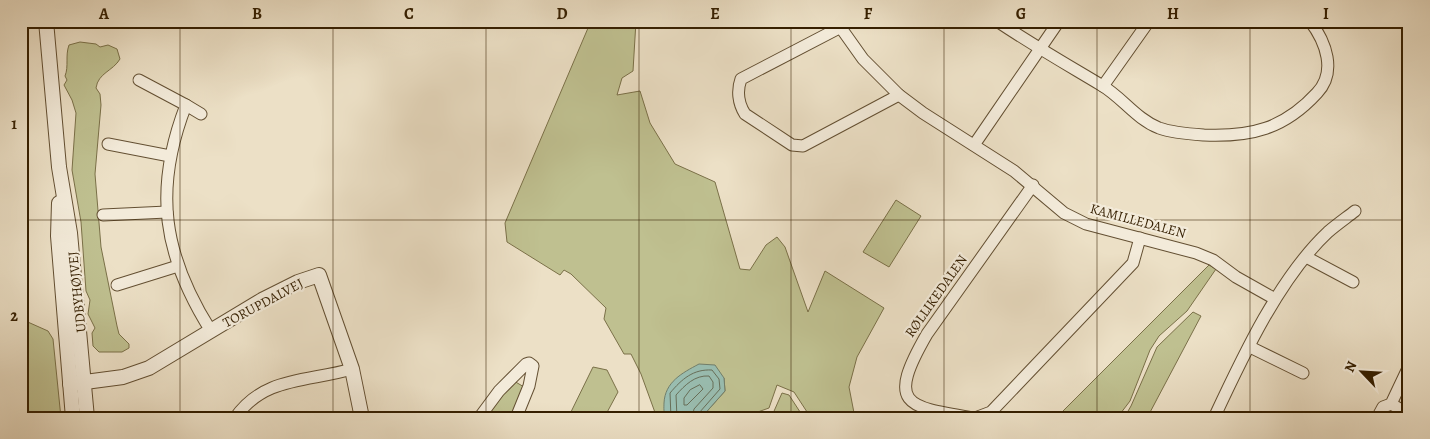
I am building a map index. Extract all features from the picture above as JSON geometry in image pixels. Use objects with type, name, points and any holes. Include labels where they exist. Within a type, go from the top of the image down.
[{"type":"street","name":"UDBYHØJVEJ","points":[[46,21],[59,167],[70,233],[86,382],[87,418]]},
{"type":"street","points":[[997,21],[1040,50],[1103,86],[1121,99],[1138,116],[1166,129],[1188,134],[1236,136],[1273,126],[1305,106],[1323,87],[1328,73],[1327,52],[1310,21]]},
{"type":"street","points":[[974,145],[1059,21]]},
{"type":"street","points":[[1103,86],[1149,21]]},
{"type":"street","points":[[837,24],[741,79],[738,86],[740,106],[745,114],[792,145],[803,146],[899,95]]},
{"type":"street","name":"KAMILLEDALEN","points":[[837,24],[863,59],[899,95],[923,113],[1034,185],[1064,213],[1086,224],[1196,253],[1213,260],[1236,277],[1275,300]]},
{"type":"street","points":[[139,80],[201,114]]},
{"type":"street","points":[[186,105],[170,156],[167,212],[170,239],[178,266],[188,293],[211,331]]},
{"type":"street","points":[[108,144],[170,156]]},
{"type":"street","name":"UDBYHØJVEJ","points":[[59,167],[58,236],[73,418]]},
{"type":"street","name":"RØLLIKEDALEN","points":[[1034,185],[927,334],[912,360],[905,384],[907,396],[914,405],[925,410],[975,418],[991,412],[1133,263],[1140,238]]},
{"type":"street","points":[[1214,418],[1275,300],[1306,257],[1328,233],[1355,211]]},
{"type":"street","points":[[103,216],[167,212]]},
{"type":"street","points":[[1306,257],[1353,282]]},
{"type":"street","points":[[117,285],[178,266]]},
{"type":"street","name":"TORUPDALVEJ","points":[[70,384],[135,373],[165,360],[276,293],[298,282],[319,275],[352,369],[362,418]]},
{"type":"street","points":[[1250,348],[1303,373]]},
{"type":"street","points":[[479,418],[499,391],[521,368],[529,363],[533,366],[531,377],[516,418]]},
{"type":"street","points":[[1377,418],[1383,407],[1391,404],[1409,366]]},
{"type":"street","points":[[235,418],[249,400],[264,389],[278,384],[335,375],[352,369]]},
{"type":"street","points":[[1391,404],[1409,414]]},
{"type":"green space","points":[[591,21],[636,21],[633,71],[622,78],[617,95],[640,91],[650,123],[675,164],[715,182],[740,269],[750,270],[766,245],[777,237],[785,247],[808,312],[825,271],[884,308],[857,357],[849,387],[855,418],[811,418],[794,392],[777,385],[769,408],[741,418],[701,418],[725,391],[724,378],[664,414],[667,418],[657,418],[641,374],[631,354],[624,354],[604,319],[606,308],[571,274],[564,270],[560,275],[507,242],[505,223]]},
{"type":"green space","points":[[80,42],[96,44],[100,47],[108,45],[117,49],[120,59],[97,83],[96,88],[100,94],[101,105],[95,174],[101,247],[119,334],[129,344],[129,348],[122,352],[99,352],[93,346],[92,333],[95,328],[88,314],[90,300],[86,291],[81,222],[72,170],[76,113],[64,85],[67,80],[65,76],[69,45]]},
{"type":"green space","points":[[896,200],[921,216],[889,267],[863,252]]},
{"type":"green space","points":[[1209,265],[1216,269],[1187,311],[1159,336],[1150,350],[1130,401],[1117,418],[1056,418]]},
{"type":"green space","points":[[1193,312],[1201,316],[1147,418],[1124,418],[1157,347]]},
{"type":"green space","points":[[21,319],[48,331],[53,339],[61,418],[21,418]]},
{"type":"green space","points":[[593,367],[607,370],[618,392],[604,418],[568,418]]},
{"type":"green space","points":[[514,381],[524,387],[512,418],[483,418]]},
{"type":"green space","points":[[782,393],[789,395],[804,418],[771,418]]},
{"type":"water","points":[[699,364],[715,365],[724,378],[725,391],[701,418],[667,418],[664,407],[668,389],[676,379]]}]
